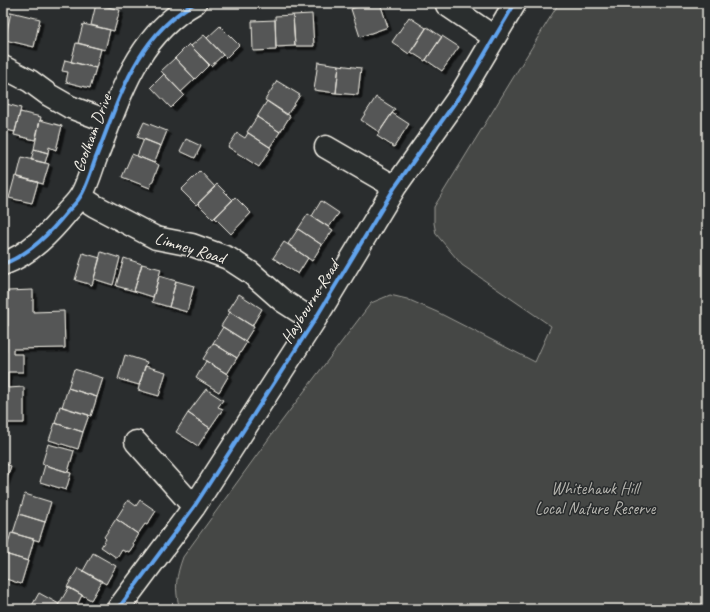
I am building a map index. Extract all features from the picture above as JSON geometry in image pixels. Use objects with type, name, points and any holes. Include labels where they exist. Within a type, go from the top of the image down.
[{"type":"street","name":"Coolham Drive","points":[[3,264],[14,260],[39,242],[81,197],[130,72],[149,42],[178,13],[194,3]]},
{"type":"street","name":"Haybourne Road","points":[[118,609],[194,507],[314,321],[395,187],[461,94],[515,3]]},
{"type":"street","points":[[447,5],[494,37]]},
{"type":"street","points":[[3,67],[30,81],[48,96],[70,107],[110,122]]},
{"type":"street","points":[[326,146],[395,187]]},
{"type":"street","name":"Limney Road","points":[[81,197],[156,238],[192,246],[228,258],[251,273],[289,306],[314,321]]},
{"type":"street","points":[[136,442],[194,507]]},
{"type":"green space","name":"Whitehawk Hill Local Nature Reserve","points":[[559,3],[707,3],[707,609],[180,609],[176,589],[183,557],[275,430],[371,303],[390,295],[407,299],[437,312],[535,362],[551,326],[462,265],[436,234],[434,207]]},
{"type":"building","points":[[368,3],[380,3],[388,27],[360,37],[351,9]]},
{"type":"building","points":[[96,4],[120,10],[114,31],[91,25]]},
{"type":"building","points":[[11,12],[40,19],[34,47],[5,40]]},
{"type":"building","points":[[312,14],[314,46],[295,46],[293,15]]},
{"type":"building","points":[[293,15],[295,46],[276,47],[275,16]]},
{"type":"building","points":[[409,17],[426,28],[409,54],[392,42]]},
{"type":"building","points":[[275,20],[276,50],[253,51],[252,21]]},
{"type":"building","points":[[83,24],[110,30],[105,50],[78,43]]},
{"type":"building","points":[[220,26],[239,45],[226,58],[207,38]]},
{"type":"building","points":[[427,27],[442,37],[425,61],[411,52]]},
{"type":"building","points":[[204,35],[223,55],[211,66],[191,46]]},
{"type":"building","points":[[442,36],[459,47],[442,71],[426,60]]},
{"type":"building","points":[[76,43],[101,49],[96,68],[71,62]]},
{"type":"building","points":[[189,44],[209,65],[195,79],[175,58]]},
{"type":"building","points":[[175,58],[195,79],[181,92],[161,71]]},
{"type":"building","points":[[65,60],[96,68],[90,88],[66,82],[68,72],[62,71]]},
{"type":"building","points":[[318,62],[339,65],[336,93],[314,90]]},
{"type":"building","points":[[339,65],[361,68],[358,95],[336,93]]},
{"type":"building","points":[[164,74],[184,95],[171,108],[151,87]]},
{"type":"building","points":[[277,81],[300,95],[287,115],[265,100]]},
{"type":"building","points":[[376,97],[395,109],[379,132],[361,120]]},
{"type":"building","points":[[267,101],[290,116],[280,132],[257,117]]},
{"type":"building","points":[[3,103],[21,108],[15,132],[3,129]]},
{"type":"building","points":[[20,112],[41,117],[35,140],[14,135]]},
{"type":"building","points":[[392,113],[409,124],[394,147],[377,136]]},
{"type":"building","points":[[257,117],[280,132],[270,147],[247,132]]},
{"type":"building","points":[[40,120],[62,126],[56,150],[49,147],[48,153],[34,149]]},
{"type":"building","points":[[144,122],[167,131],[161,146],[137,137]]},
{"type":"building","points":[[237,133],[245,138],[248,133],[271,148],[259,167],[228,147]]},
{"type":"building","points":[[144,139],[161,146],[154,163],[137,156]]},
{"type":"building","points":[[186,139],[201,146],[195,158],[180,151]]},
{"type":"building","points":[[34,149],[48,153],[45,163],[31,160]]},
{"type":"building","points":[[132,154],[159,165],[150,188],[122,177]]},
{"type":"building","points":[[22,157],[49,164],[43,184],[17,177]]},
{"type":"building","points":[[200,171],[215,187],[196,205],[181,190]]},
{"type":"building","points":[[15,176],[38,182],[32,203],[9,198]]},
{"type":"building","points":[[217,184],[233,200],[213,219],[198,204]]},
{"type":"building","points":[[235,197],[251,213],[231,234],[215,218]]},
{"type":"building","points":[[321,201],[339,213],[329,227],[312,216]]},
{"type":"building","points":[[308,214],[333,230],[322,245],[298,229]]},
{"type":"building","points":[[298,229],[322,245],[312,261],[288,244]]},
{"type":"building","points":[[284,242],[308,258],[298,274],[273,258]]},
{"type":"building","points":[[101,252],[120,258],[113,285],[94,279]]},
{"type":"building","points":[[83,253],[100,258],[92,285],[75,280]]},
{"type":"building","points":[[124,258],[142,264],[134,291],[116,286]]},
{"type":"building","points":[[142,264],[161,269],[153,297],[134,291]]},
{"type":"building","points":[[159,276],[176,281],[169,307],[152,302]]},
{"type":"building","points":[[176,281],[194,286],[187,312],[169,307]]},
{"type":"building","points":[[33,290],[33,312],[64,311],[65,348],[13,349],[13,354],[23,354],[23,372],[8,372],[8,388],[24,387],[24,423],[3,423],[3,352],[6,352],[8,291]]},
{"type":"building","points":[[239,294],[262,309],[252,326],[228,311]]},
{"type":"building","points":[[230,312],[254,327],[245,341],[221,326]]},
{"type":"building","points":[[223,327],[247,342],[237,358],[213,343]]},
{"type":"building","points":[[213,343],[237,358],[227,374],[203,359]]},
{"type":"building","points":[[125,355],[147,362],[139,385],[118,379]]},
{"type":"building","points":[[206,361],[229,375],[219,392],[196,378]]},
{"type":"building","points":[[145,366],[166,372],[159,396],[138,390]]},
{"type":"building","points":[[74,369],[103,378],[97,397],[68,388]]},
{"type":"building","points":[[68,388],[97,397],[91,416],[62,407]]},
{"type":"building","points":[[206,389],[223,400],[218,407],[223,409],[210,428],[188,413]]},
{"type":"building","points":[[60,406],[89,415],[83,432],[55,423]]},
{"type":"building","points":[[188,413],[210,428],[198,446],[176,432]]},
{"type":"building","points":[[55,423],[83,432],[78,449],[49,440]]},
{"type":"building","points":[[48,444],[74,451],[68,472],[42,464]]},
{"type":"building","points":[[3,463],[11,466],[3,489]]},
{"type":"building","points":[[45,465],[71,473],[66,490],[40,482]]},
{"type":"building","points":[[25,494],[51,502],[45,522],[19,514]]},
{"type":"building","points":[[128,500],[136,506],[140,500],[156,511],[147,525],[145,524],[138,534],[116,519]]},
{"type":"building","points":[[19,514],[45,522],[39,541],[13,533]]},
{"type":"building","points":[[116,519],[138,534],[132,544],[134,545],[129,552],[122,550],[117,558],[101,547],[106,539],[104,537]]},
{"type":"building","points":[[11,533],[34,539],[28,561],[5,554]]},
{"type":"building","points":[[93,553],[116,566],[106,584],[83,571]]},
{"type":"building","points":[[5,554],[28,561],[21,584],[3,578],[3,561]]},
{"type":"building","points":[[78,568],[102,581],[91,600],[67,587]]},
{"type":"building","points":[[69,587],[82,595],[75,609],[56,609]]},
{"type":"building","points":[[39,593],[59,604],[56,609],[30,609]]},
{"type":"cycle path","points":[[3,264],[22,255],[39,242],[83,193],[114,111],[132,70],[144,50],[158,33],[175,17],[195,3]]},
{"type":"cycle path","points":[[118,609],[194,507],[314,321],[395,187],[461,94],[515,3]]}]
